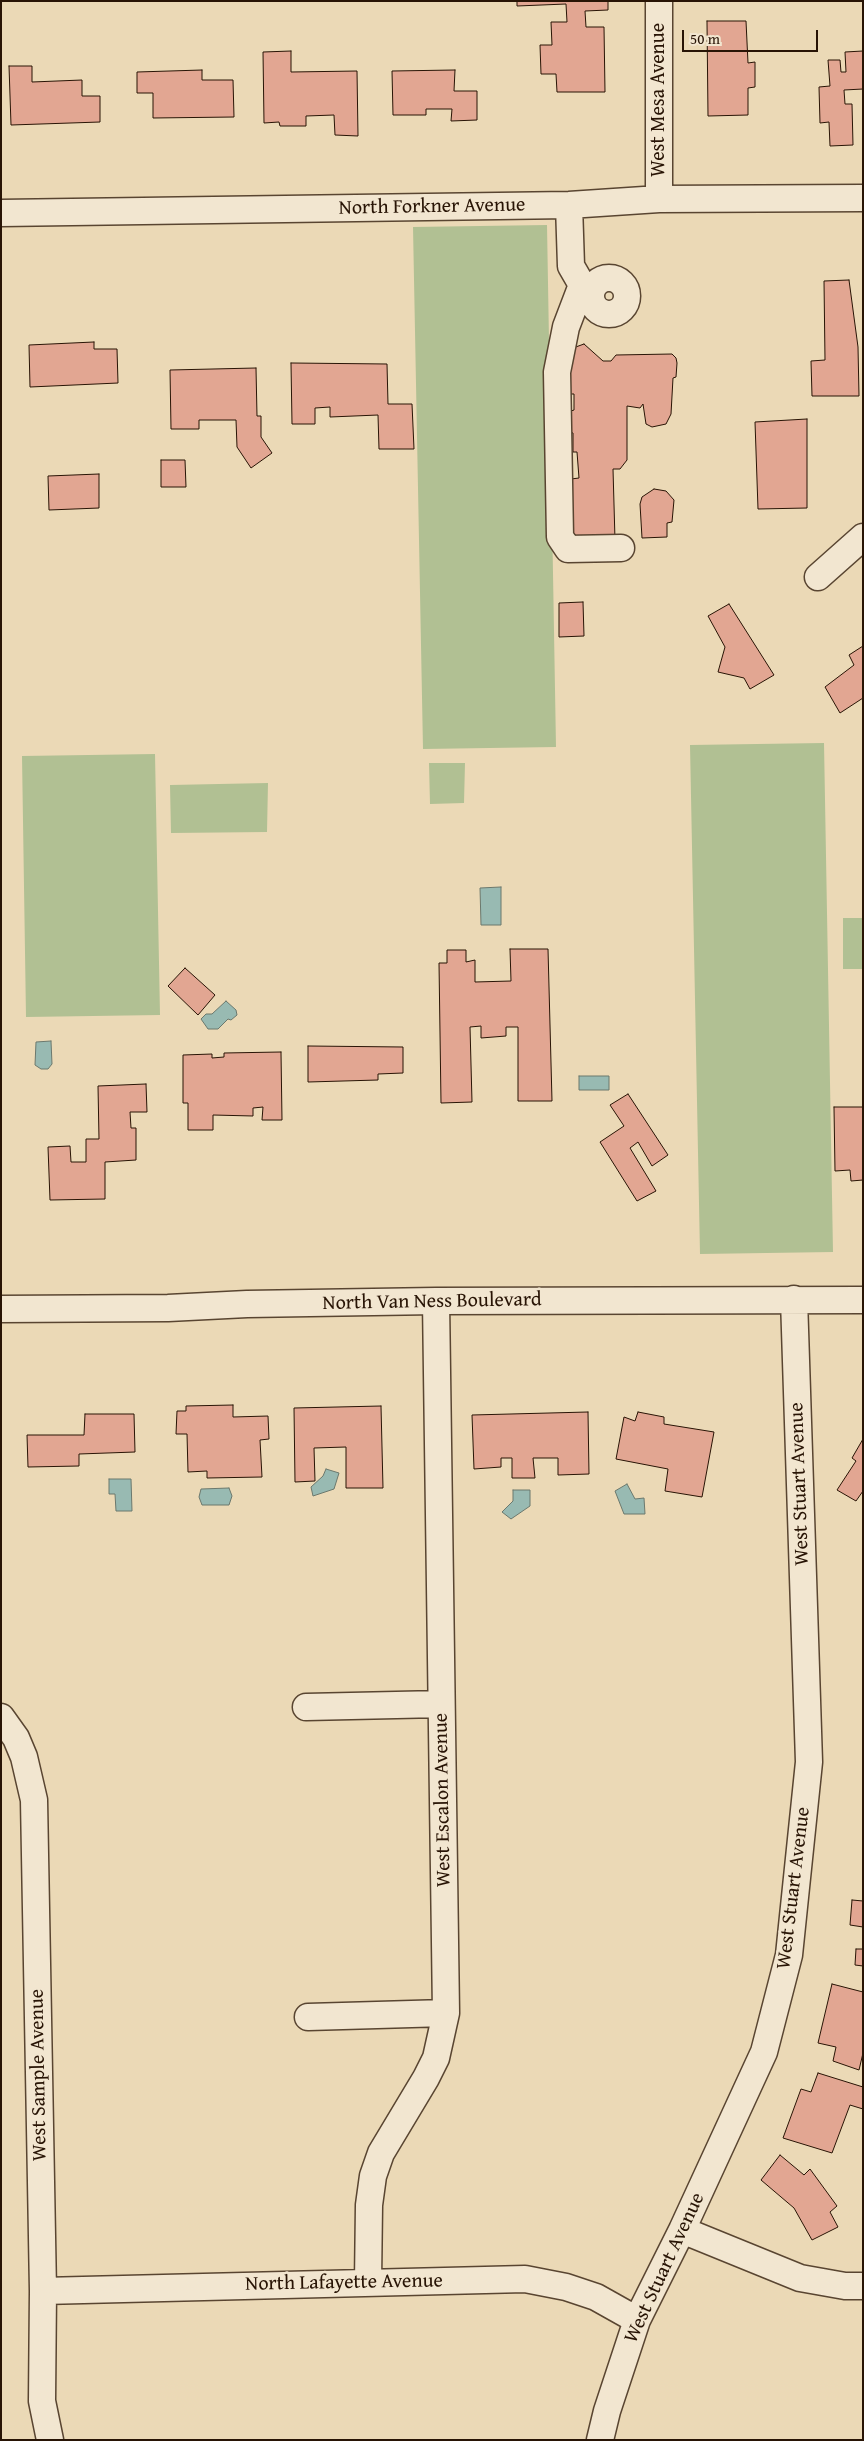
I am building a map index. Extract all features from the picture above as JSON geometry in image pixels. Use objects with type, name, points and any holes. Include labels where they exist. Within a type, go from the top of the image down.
[{"type":"street","name":"West Mesa Avenue","points":[[658,1],[659,199]]},
{"type":"street","name":"North Forkner Avenue","points":[[1,213],[569,205],[659,199],[863,198]]},
{"type":"street","points":[[569,205],[571,266],[586,287],[566,327],[557,372],[560,537],[568,549],[621,548]]},
{"type":"street","points":[[818,577],[863,537]]},
{"type":"street","name":"West Stuart Avenue","points":[[600,2440],[607,2411],[637,2320],[682,2230],[764,2052],[789,1955],[809,1762],[794,1299]]},
{"type":"street","name":"North Van Ness Boulevard","points":[[1,1308],[168,1308],[247,1304],[436,1301],[863,1300]]},
{"type":"street","name":"West Escalon Avenue","points":[[368,2282],[369,2205],[373,2176],[381,2153],[436,2058],[446,2013],[436,1301]]},
{"type":"street","points":[[306,1707],[441,1704]]},
{"type":"street","name":"West Sample Avenue","points":[[1,1717],[16,1738],[24,1757],[34,1800],[43,2291],[42,2401],[50,2440]]},
{"type":"street","points":[[308,2017],[446,2013]]},
{"type":"street","points":[[682,2230],[800,2278],[845,2286],[863,2286]]},
{"type":"street","name":"North Lafayette Avenue","points":[[43,2291],[525,2279],[566,2287],[596,2297],[637,2320]]},
{"type":"green space","points":[[547,225],[556,747],[423,749],[413,227]]},
{"type":"green space","points":[[824,743],[833,1252],[700,1254],[690,745]]},
{"type":"green space","points":[[155,754],[160,1015],[26,1017],[22,756]]},
{"type":"green space","points":[[429,763],[465,763],[464,803],[430,804]]},
{"type":"green space","points":[[268,783],[267,832],[171,833],[170,785]]},
{"type":"green space","points":[[843,918],[863,918],[863,969],[843,969]]},
{"type":"water","points":[[501,887],[501,925],[481,925],[480,888]]},
{"type":"water","points":[[226,1001],[236,1010],[237,1015],[231,1020],[228,1019],[218,1029],[208,1029],[201,1019],[206,1014],[212,1014]]},
{"type":"water","points":[[51,1041],[52,1064],[48,1069],[41,1069],[35,1065],[36,1042]]},
{"type":"water","points":[[579,1076],[609,1076],[609,1090],[579,1090]]},
{"type":"water","points":[[326,1469],[339,1473],[334,1489],[313,1496],[311,1487],[323,1476]]},
{"type":"water","points":[[109,1479],[131,1479],[132,1511],[116,1511],[115,1494],[109,1494]]},
{"type":"water","points":[[627,1484],[635,1499],[644,1498],[645,1514],[624,1514],[615,1491]]},
{"type":"water","points":[[229,1488],[232,1496],[229,1505],[202,1505],[199,1497],[201,1489]]},
{"type":"water","points":[[513,1490],[530,1490],[530,1506],[511,1519],[502,1512],[513,1501]]},
{"type":"building","points":[[517,1],[608,1],[608,10],[585,11],[586,27],[604,27],[605,92],[557,92],[556,74],[541,74],[540,45],[552,45],[551,22],[567,22],[566,4],[517,6]]},
{"type":"building","points":[[707,21],[746,21],[748,63],[755,62],[755,87],[748,88],[748,115],[708,116]]},
{"type":"building","points":[[291,51],[291,72],[357,71],[358,136],[335,135],[334,115],[306,116],[306,126],[280,126],[279,122],[264,123],[263,52]]},
{"type":"building","points":[[863,51],[863,89],[844,90],[845,104],[852,104],[853,145],[830,146],[829,122],[820,123],[819,87],[830,86],[828,60],[840,60],[841,72],[846,72],[845,52]]},
{"type":"building","points":[[9,66],[32,66],[32,82],[82,80],[82,96],[100,96],[100,122],[11,125]]},
{"type":"building","points":[[202,70],[202,80],[233,80],[234,117],[153,118],[153,93],[137,93],[137,72]]},
{"type":"building","points":[[455,70],[454,91],[477,91],[477,120],[451,121],[452,109],[426,109],[426,115],[393,115],[392,71]]},
{"type":"building","points":[[849,280],[858,347],[859,396],[812,396],[811,361],[825,360],[824,281]]},
{"type":"building","points":[[94,342],[94,349],[117,349],[118,383],[30,387],[29,345]]},
{"type":"building","points":[[584,344],[603,361],[611,361],[616,355],[672,354],[676,358],[677,363],[676,377],[673,378],[671,414],[666,424],[652,427],[646,424],[643,404],[640,408],[627,406],[627,460],[620,469],[613,469],[615,540],[572,541],[571,479],[579,478],[577,452],[573,452],[573,433],[566,431],[565,413],[574,410],[574,394],[567,394],[573,348]]},
{"type":"building","points":[[291,363],[387,364],[388,404],[412,404],[414,449],[379,449],[378,415],[330,417],[330,407],[315,408],[315,424],[292,424]]},
{"type":"building","points":[[256,368],[257,416],[261,416],[261,437],[272,453],[251,468],[237,447],[236,420],[199,420],[199,429],[171,429],[170,370]]},
{"type":"building","points":[[807,419],[807,508],[758,509],[755,422]]},
{"type":"building","points":[[161,460],[185,460],[186,487],[161,487]]},
{"type":"building","points":[[99,474],[99,508],[49,510],[48,476]]},
{"type":"building","points":[[654,489],[666,491],[674,500],[672,522],[667,523],[667,537],[642,538],[640,504],[642,497]]},
{"type":"building","points":[[583,602],[584,636],[559,637],[559,603]]},
{"type":"building","points":[[729,604],[774,675],[750,689],[744,678],[718,672],[725,647],[708,616]]},
{"type":"building","points":[[863,646],[863,698],[840,713],[825,687],[854,665],[849,655]]},
{"type":"building","points":[[510,949],[548,949],[552,1101],[518,1101],[518,1027],[506,1027],[506,1036],[481,1038],[481,1026],[470,1027],[472,1102],[441,1103],[439,963],[447,963],[447,950],[466,950],[466,962],[475,960],[475,982],[511,981]]},
{"type":"building","points":[[185,968],[215,995],[198,1015],[168,986]]},
{"type":"building","points":[[308,1046],[403,1047],[403,1073],[378,1074],[378,1080],[308,1082]]},
{"type":"building","points":[[281,1052],[282,1120],[262,1120],[263,1107],[253,1108],[253,1116],[213,1115],[213,1130],[188,1130],[188,1103],[183,1103],[183,1055],[212,1054],[212,1058],[224,1057],[224,1053]]},
{"type":"building","points":[[146,1084],[147,1112],[130,1112],[131,1128],[136,1128],[136,1160],[105,1162],[105,1199],[50,1200],[48,1147],[70,1146],[71,1162],[86,1162],[86,1139],[99,1139],[98,1086]]},
{"type":"building","points":[[628,1094],[668,1155],[652,1166],[638,1142],[630,1148],[656,1191],[637,1201],[600,1142],[624,1126],[610,1105]]},
{"type":"building","points":[[834,1107],[863,1107],[863,1180],[851,1181],[850,1170],[835,1171]]},
{"type":"building","points":[[233,1405],[233,1417],[268,1416],[269,1439],[260,1440],[262,1477],[207,1478],[207,1471],[188,1472],[187,1434],[176,1434],[177,1411],[186,1411],[186,1406]]},
{"type":"building","points":[[381,1406],[383,1488],[346,1488],[346,1447],[314,1448],[315,1481],[295,1482],[294,1408]]},
{"type":"building","points":[[588,1412],[589,1474],[558,1475],[558,1458],[533,1458],[535,1478],[512,1478],[512,1458],[501,1458],[501,1467],[474,1469],[472,1415]]},
{"type":"building","points":[[638,1412],[664,1417],[664,1424],[714,1432],[702,1497],[665,1491],[668,1469],[616,1459],[624,1417],[635,1421]]},
{"type":"building","points":[[85,1414],[134,1414],[135,1452],[79,1454],[79,1466],[28,1467],[27,1435],[84,1435]]},
{"type":"building","points":[[863,1439],[863,1491],[856,1501],[837,1490],[856,1461],[852,1458]]},
{"type":"building","points":[[852,1900],[863,1901],[863,1927],[850,1925]]},
{"type":"building","points":[[856,1949],[863,1949],[863,1966],[855,1965]]},
{"type":"building","points":[[832,1984],[863,1992],[863,2053],[859,2070],[833,2061],[836,2047],[818,2043]]},
{"type":"building","points":[[818,2073],[863,2087],[863,2109],[850,2105],[832,2153],[783,2138],[801,2089],[811,2092]]},
{"type":"building","points":[[780,2155],[804,2175],[810,2169],[837,2206],[830,2212],[838,2227],[812,2240],[794,2208],[761,2180]]}]
